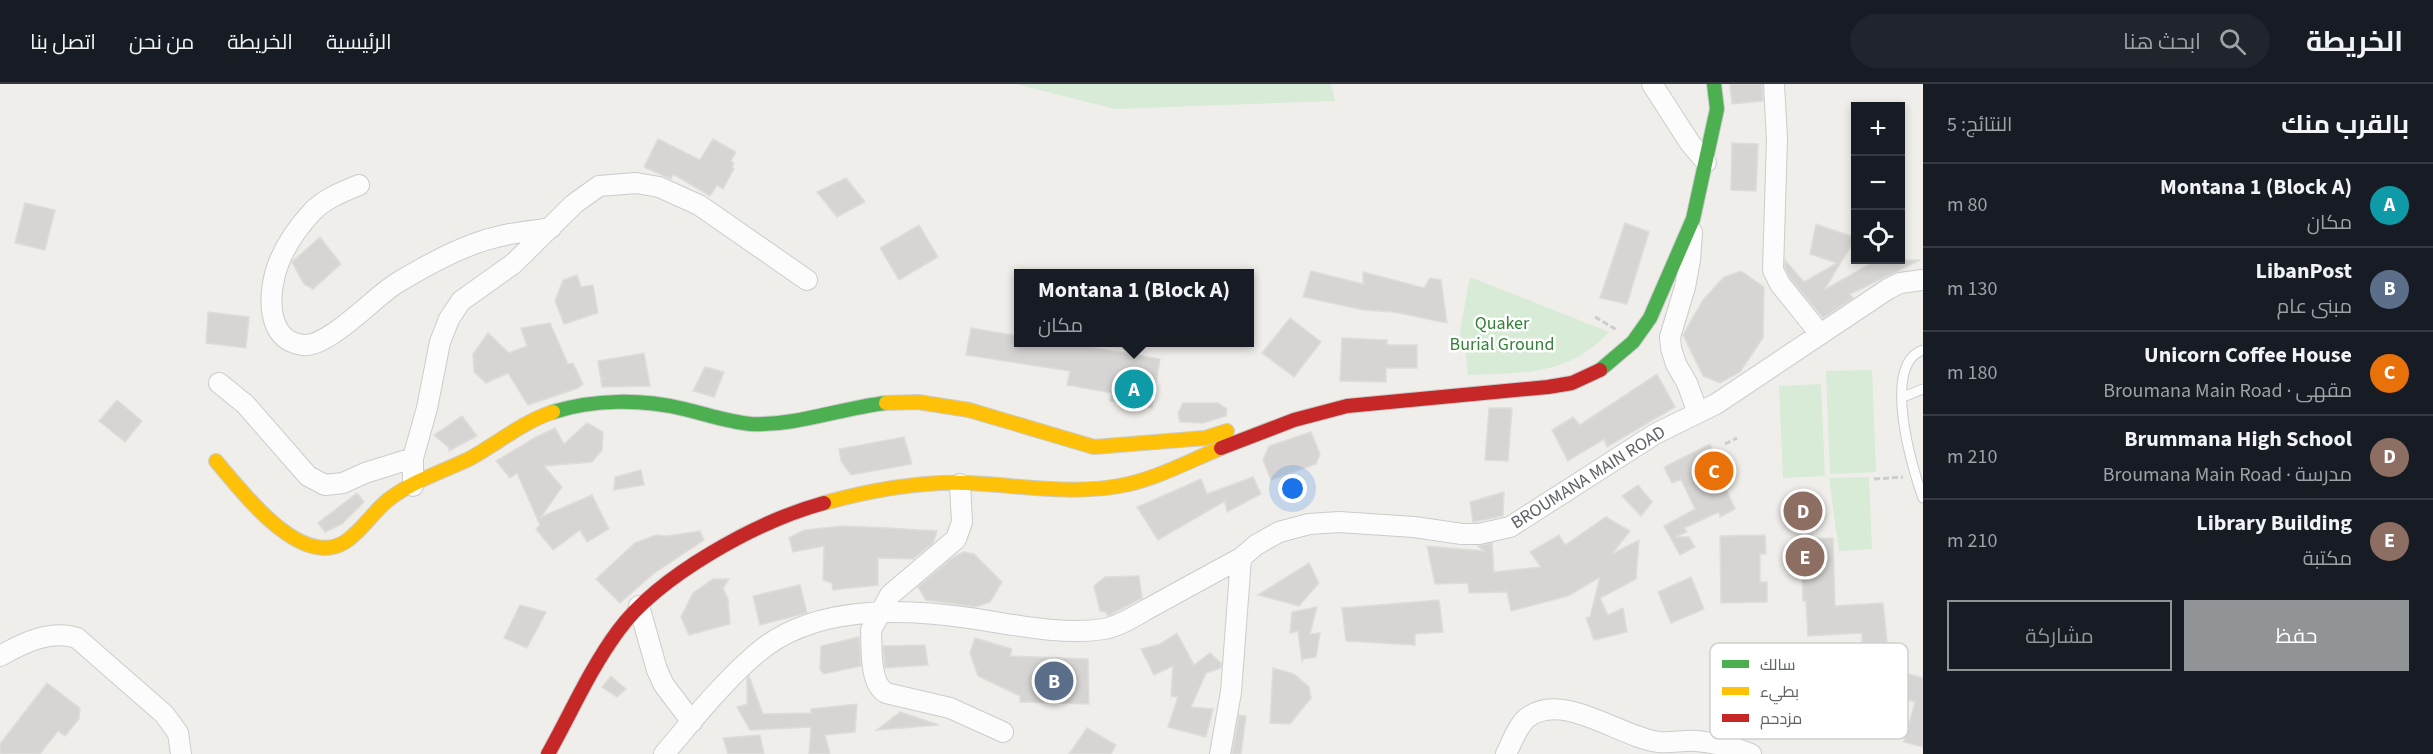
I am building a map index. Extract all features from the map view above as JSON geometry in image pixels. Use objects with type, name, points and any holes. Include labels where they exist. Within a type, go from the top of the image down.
[{"type":"main road","points":[[548,754],[588,676],[608,645],[639,606],[673,579],[746,533],[791,514],[859,495],[895,488],[960,484],[1074,490],[1122,487],[1141,482],[1291,419],[1347,406],[1548,387],[1572,383],[1596,373],[1633,342],[1650,318],[1694,219],[1717,109],[1714,84]]},
{"type":"main road","points":[[216,461],[251,501],[291,536],[320,548],[329,548],[341,544],[386,502],[429,475],[483,452],[541,417],[565,408],[587,404],[664,405],[730,422],[754,424],[778,423],[893,402],[948,405],[1094,447],[1114,448],[1171,440],[1215,438],[1237,425],[1259,432]]},
{"type":"street","points":[[1652,84],[1706,162]]},
{"type":"street","points":[[1774,84],[1777,140],[1773,270],[1780,284],[1820,334]]},
{"type":"street","points":[[413,486],[413,458],[427,408],[440,342],[448,319],[461,301],[513,264],[574,204],[599,186],[636,183],[659,187],[699,205],[807,280]]},
{"type":"street","points":[[359,185],[333,197],[314,210],[279,261],[273,287],[273,318],[279,331],[291,343],[308,345],[320,341],[356,316],[395,284],[463,250],[496,237],[551,228]]},
{"type":"street","points":[[1694,219],[1690,260],[1670,337],[1676,364],[1687,383],[1698,413]]},
{"type":"street","name":"BROUMANA MAIN ROAD","points":[[664,754],[756,653],[779,638],[845,614],[949,616],[1063,631],[1108,628],[1132,618],[1241,558],[1256,545],[1279,532],[1309,524],[1339,522],[1462,534],[1479,534],[1509,527],[1655,434],[1698,413],[1783,360],[1888,289],[1900,283],[1923,280]]},
{"type":"street","points":[[219,384],[245,404],[308,476],[325,485],[343,483],[365,473],[413,458]]},
{"type":"street","points":[[960,484],[962,522],[956,539],[890,595],[871,630],[876,681],[879,689],[893,696],[950,708],[1003,732]]},
{"type":"street","points":[[1220,754],[1231,692],[1241,558]]},
{"type":"street","points":[[639,606],[657,670],[664,685],[692,722]]},
{"type":"street","points":[[0,656],[20,644],[56,634],[66,634],[77,638],[164,714],[178,733],[181,754]]},
{"type":"street","points":[[1510,753],[1525,719],[1548,710],[1583,715],[1631,735],[1659,742],[1706,743],[1727,746],[1750,754]]},
{"type":"lane","points":[[1923,350],[1915,352],[1906,363],[1902,412],[1907,445],[1923,498]]},
{"type":"lane","points":[[1903,397],[1923,389]]},
{"type":"path","points":[[1596,316],[1612,327]]},
{"type":"path","points":[[1725,444],[1737,438]]},
{"type":"path","points":[[1874,479],[1903,478],[1903,474]]},
{"type":"green space","points":[[1016,84],[1331,84],[1335,101],[1115,109]]},
{"type":"green space","name":"Quaker Burial Ground","points":[[1470,277],[1609,332],[1577,357],[1561,364],[1526,372],[1468,375],[1460,331]]},
{"type":"green space","points":[[1872,370],[1876,472],[1830,474],[1826,371]]},
{"type":"green space","points":[[1821,384],[1825,476],[1783,478],[1779,386]]},
{"type":"green space","points":[[1869,477],[1872,549],[1839,551],[1829,478]]},
{"type":"building","points":[[1730,84],[1762,84],[1763,101],[1732,104]]},
{"type":"building","points":[[658,139],[700,160],[713,139],[736,152],[731,161],[734,163],[732,167],[734,169],[723,189],[717,185],[710,196],[673,174],[671,179],[644,167]]},
{"type":"building","points":[[1732,143],[1758,144],[1756,191],[1731,190]]},
{"type":"building","points":[[846,178],[865,202],[837,217],[817,192]]},
{"type":"building","points":[[25,203],[55,210],[45,250],[15,243]]},
{"type":"building","points":[[1625,223],[1649,232],[1627,304],[1600,298]]},
{"type":"building","points":[[1816,224],[1851,236],[1851,246],[1824,290],[1870,264],[1905,264],[1905,260],[1920,260],[1850,294],[1853,298],[1823,318],[1790,278],[1785,267],[1785,260],[1804,282],[1837,263],[1810,254]]},
{"type":"building","points":[[919,225],[938,257],[899,280],[880,248]]},
{"type":"building","points":[[320,237],[341,264],[313,289],[304,284],[292,262]]},
{"type":"building","points":[[1311,271],[1363,284],[1363,272],[1424,288],[1430,278],[1441,280],[1447,323],[1394,312],[1364,310],[1303,297]]},
{"type":"building","points":[[1741,271],[1764,287],[1763,338],[1740,372],[1720,383],[1703,376],[1683,335],[1703,300],[1724,277]]},
{"type":"building","points":[[577,275],[581,287],[593,285],[598,313],[564,324],[555,301],[563,280]]},
{"type":"building","points":[[208,312],[249,317],[246,348],[206,343]]},
{"type":"building","points":[[1290,318],[1321,342],[1294,377],[1262,353]]},
{"type":"building","points":[[550,323],[568,364],[573,363],[583,384],[578,388],[528,405],[508,373],[486,383],[474,372],[473,354],[488,333],[509,353],[527,346],[521,328]]},
{"type":"building","points":[[971,328],[1014,335],[1014,347],[1090,347],[1160,359],[1152,408],[1110,401],[1112,393],[1067,385],[1070,371],[966,355]]},
{"type":"building","points":[[1342,338],[1387,340],[1387,345],[1417,345],[1417,368],[1386,368],[1386,382],[1340,381]]},
{"type":"building","points":[[644,353],[650,386],[602,387],[601,381],[604,378],[601,380],[598,361]]},
{"type":"building","points":[[705,367],[724,372],[714,397],[693,391]]},
{"type":"building","points":[[1657,374],[1675,407],[1607,447],[1604,439],[1568,461],[1552,430],[1573,417],[1580,425]]},
{"type":"building","points":[[117,400],[142,421],[125,442],[99,421]]},
{"type":"building","points":[[1183,403],[1218,403],[1227,409],[1226,416],[1203,423],[1180,422],[1178,413]]},
{"type":"building","points":[[1489,408],[1512,408],[1508,461],[1485,460]]},
{"type":"building","points":[[462,416],[477,436],[449,451],[449,448],[434,435]]},
{"type":"building","points":[[587,423],[603,432],[602,450],[592,462],[544,466],[562,487],[541,517],[592,495],[609,529],[587,542],[580,530],[553,550],[536,529],[540,525],[517,473],[510,478],[496,461],[555,428],[564,444]]},
{"type":"building","points":[[1311,432],[1320,454],[1316,464],[1271,480],[1263,460],[1269,446]]},
{"type":"building","points":[[904,437],[912,464],[851,475],[841,461],[839,449]]},
{"type":"building","points":[[1710,444],[1718,461],[1714,463],[1735,509],[1720,517],[1719,512],[1684,528],[1687,532],[1675,537],[1689,537],[1695,547],[1680,555],[1664,526],[1695,509],[1681,479],[1672,483],[1664,467]]},
{"type":"building","points":[[641,470],[644,485],[614,490],[615,477]]},
{"type":"building","points":[[1253,477],[1261,494],[1227,512],[1225,501],[1158,540],[1137,507],[1201,479],[1207,494]]},
{"type":"building","points":[[1638,485],[1652,502],[1641,516],[1622,496]]},
{"type":"building","points":[[1504,492],[1503,516],[1473,522],[1470,502]]},
{"type":"building","points":[[357,493],[364,502],[342,524],[325,532],[318,523]]},
{"type":"building","points":[[1606,517],[1630,531],[1612,554],[1639,540],[1636,579],[1600,598],[1608,615],[1623,608],[1627,632],[1594,640],[1586,618],[1590,617],[1600,577],[1568,596],[1511,611],[1507,592],[1469,593],[1468,583],[1435,584],[1427,546],[1484,551],[1478,546],[1492,543],[1494,572],[1541,567],[1530,552],[1559,535],[1565,545]]},
{"type":"building","points":[[843,526],[937,531],[933,543],[913,559],[878,558],[878,585],[833,590],[832,583],[823,580],[824,546],[793,552],[789,538],[804,530]]},
{"type":"building","points":[[700,531],[704,540],[653,574],[620,603],[596,579],[635,543],[656,535],[667,536]]},
{"type":"building","points":[[1765,535],[1766,554],[1760,554],[1760,582],[1767,582],[1767,602],[1721,603],[1720,536]]},
{"type":"building","points":[[1833,538],[1835,606],[1883,603],[1887,643],[1862,643],[1862,633],[1808,636],[1806,601],[1803,601],[1801,539]]},
{"type":"building","points":[[963,552],[974,554],[1002,582],[990,602],[976,607],[926,600],[918,587],[951,559]]},
{"type":"building","points":[[1309,563],[1319,583],[1299,606],[1258,595]]},
{"type":"building","points":[[1139,576],[1142,598],[1108,616],[1106,612],[1100,611],[1094,586],[1105,577]]},
{"type":"building","points":[[1691,577],[1704,609],[1671,623],[1658,592]]},
{"type":"building","points":[[713,579],[729,579],[723,588],[728,599],[730,624],[689,635],[681,617],[693,593]]},
{"type":"building","points":[[800,585],[807,613],[760,625],[753,596]]},
{"type":"building","points":[[1439,600],[1443,632],[1415,634],[1415,645],[1346,641],[1342,608]]},
{"type":"building","points":[[520,605],[546,612],[527,648],[504,638]]},
{"type":"building","points":[[1317,607],[1310,634],[1320,633],[1316,657],[1303,659],[1302,662],[1298,631],[1290,633],[1292,612]]},
{"type":"building","points":[[1177,633],[1194,665],[1210,653],[1221,663],[1221,668],[1206,673],[1191,707],[1213,709],[1206,737],[1168,727],[1178,697],[1171,696],[1173,666],[1154,675],[1141,649],[1160,644]]},
{"type":"building","points":[[859,637],[861,666],[824,674],[820,669],[821,646]]},
{"type":"building","points":[[975,638],[1012,649],[1010,656],[1088,659],[1089,704],[1020,702],[1020,696],[978,676],[970,653]]},
{"type":"building","points":[[925,645],[928,665],[885,668],[883,646]]},
{"type":"building","points":[[1273,668],[1294,674],[1309,687],[1311,698],[1290,724],[1270,723]]},
{"type":"building","points":[[1908,674],[1923,678],[1923,747],[1904,742],[1905,739],[1908,739],[1908,727],[1915,702],[1908,700]]},
{"type":"building","points":[[611,676],[626,689],[617,697],[602,687]]},
{"type":"building","points":[[749,676],[763,714],[811,713],[811,709],[857,704],[855,732],[825,735],[830,754],[809,754],[811,727],[750,730],[737,707],[747,704]]},
{"type":"building","points":[[47,683],[80,708],[79,719],[65,736],[58,731],[40,754],[0,754],[0,744]]},
{"type":"building","points":[[900,712],[939,725],[877,730]]},
{"type":"building","points":[[1239,715],[1246,716],[1241,754],[1232,754]]},
{"type":"building","points":[[1087,728],[1116,745],[1111,754],[1069,754]]},
{"type":"building","points":[[760,735],[764,754],[728,754],[723,738]]},
{"type":"traffic: fast","points":[[1600,370],[1633,342],[1650,318],[1693,219],[1717,109],[1714,84]]},
{"type":"traffic: fast","points":[[553,412],[601,403],[635,402],[668,406],[742,423],[768,424],[802,420],[886,403]]},
{"type":"traffic: slow","points":[[886,403],[918,402],[969,410],[1094,447],[1205,438],[1227,431]]},
{"type":"traffic: slow","points":[[216,461],[240,490],[273,523],[309,545],[328,548],[351,538],[382,505],[397,493],[469,459],[520,427],[553,412]]},
{"type":"traffic: slow","points":[[824,503],[878,490],[932,483],[968,483],[1062,490],[1100,489],[1158,475],[1221,448]]},
{"type":"traffic: jam","points":[[1221,448],[1294,420],[1347,406],[1548,387],[1572,383],[1600,370]]},
{"type":"traffic: jam","points":[[548,754],[598,660],[636,610],[658,590],[712,553],[770,523],[824,503]]},
{"type":"place","name":"Montana 1 (Block A)","points":[[1134,389]]},
{"type":"place","name":"Unicorn Coffee House","points":[[1714,471]]},
{"type":"place","name":"Brummana High School","points":[[1803,511]]},
{"type":"place","name":"Library Building","points":[[1805,557]]},
{"type":"place","name":"LibanPost","points":[[1054,681]]}]
